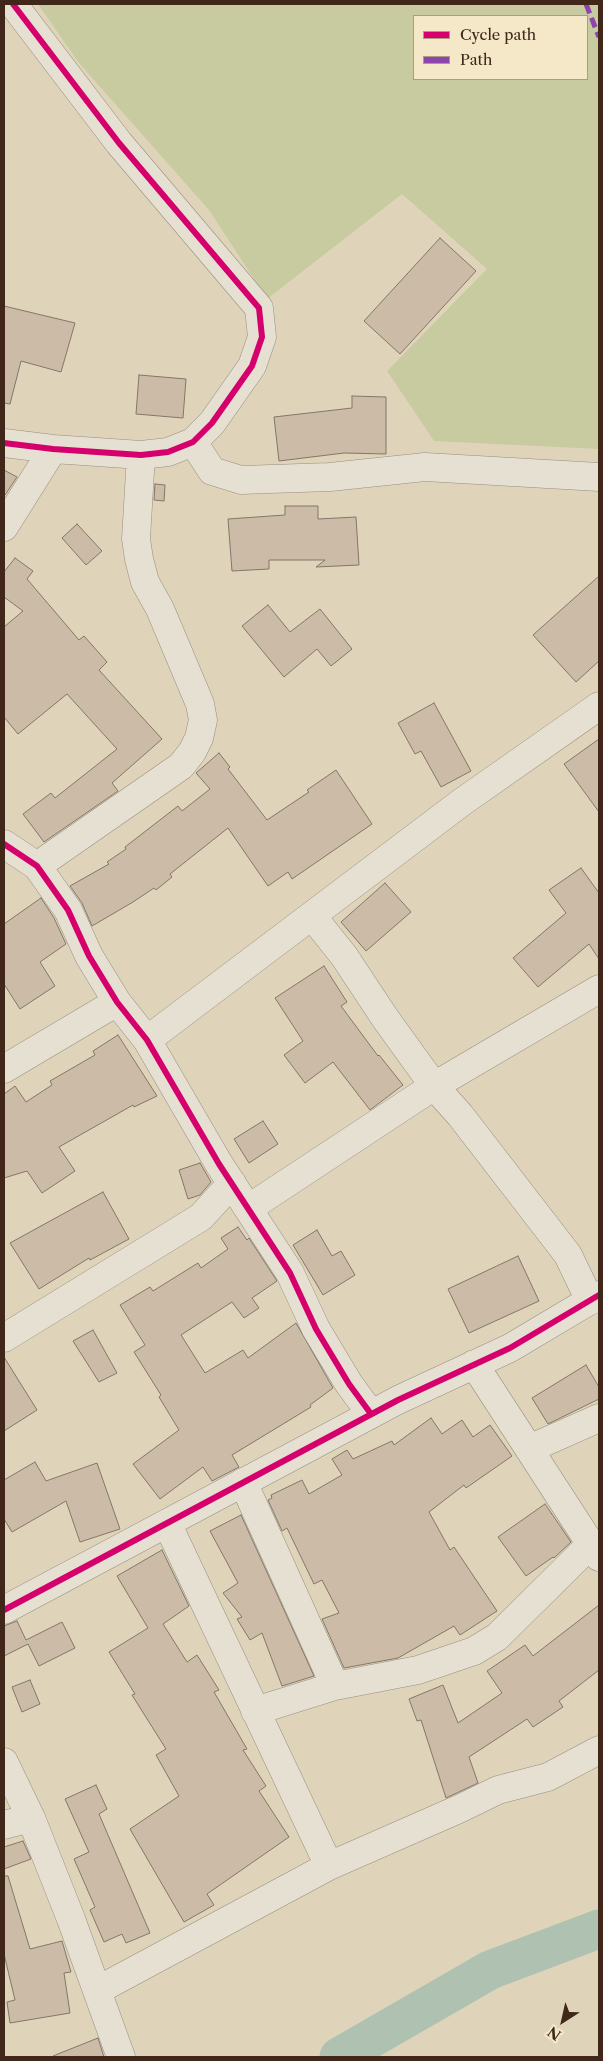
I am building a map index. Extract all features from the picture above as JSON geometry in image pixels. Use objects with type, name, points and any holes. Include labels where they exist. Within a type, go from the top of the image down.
[{"type":"street","points":[[4,443],[53,449],[141,455],[168,452],[193,442],[212,422],[252,366],[262,337],[259,308],[119,143],[13,4]]},
{"type":"street","points":[[193,442],[212,471],[241,480],[330,476],[425,467],[599,477]]},
{"type":"street","points":[[4,526],[53,449]]},
{"type":"street","points":[[37,866],[181,766],[192,752],[199,738],[202,720],[200,704],[160,609],[145,582],[138,559],[136,539],[141,455]]},
{"type":"street","points":[[147,1040],[462,802],[599,706]]},
{"type":"street","points":[[4,844],[37,866],[68,910],[89,956],[117,1002],[147,1040],[232,1184],[290,1273],[316,1329],[349,1384],[370,1414]]},
{"type":"street","points":[[4,1610],[370,1414],[510,1348],[594,1298],[568,1255],[460,1115],[434,1086],[385,1018],[344,956],[312,916]]},
{"type":"street","points":[[249,1208],[434,1086],[599,989]]},
{"type":"street","points":[[4,1069],[117,1002]]},
{"type":"street","points":[[4,1338],[201,1217],[232,1184]]},
{"type":"street","points":[[255,1711],[335,1686],[418,1670],[474,1651],[498,1637],[595,1550],[474,1364]]},
{"type":"street","points":[[529,1449],[599,1418]]},
{"type":"street","points":[[243,1482],[335,1686]]},
{"type":"street","points":[[167,1523],[329,1866]]},
{"type":"street","points":[[98,1990],[329,1866],[460,1809],[498,1790],[548,1777],[599,1750]]},
{"type":"street","points":[[4,1762],[30,1818],[98,1990],[121,2057]]},
{"type":"street","points":[[4,1826],[30,1818]]},
{"type":"green space","points":[[38,4],[599,4],[599,449],[434,441],[387,371],[487,269],[402,194],[267,299],[209,210],[79,63]]},
{"type":"building","points":[[440,238],[476,271],[400,354],[364,321]]},
{"type":"building","points":[[4,306],[75,323],[61,372],[21,361],[10,404],[4,403]]},
{"type":"building","points":[[139,375],[186,379],[183,418],[136,414]]},
{"type":"building","points":[[352,396],[386,397],[386,454],[344,453],[279,461],[274,417],[352,408]]},
{"type":"building","points":[[4,470],[17,477],[5,495],[4,495]]},
{"type":"building","points":[[155,484],[165,485],[164,501],[154,500]]},
{"type":"building","points":[[285,506],[318,506],[318,519],[356,517],[359,565],[316,567],[325,560],[269,560],[269,569],[232,571],[228,519],[285,515]]},
{"type":"building","points":[[77,524],[102,551],[86,565],[62,538]]},
{"type":"building","points":[[15,558],[33,571],[27,579],[79,640],[84,636],[107,662],[99,670],[162,739],[112,783],[118,791],[44,842],[23,814],[51,793],[55,798],[117,749],[67,694],[18,734],[4,717],[4,627],[23,611],[4,597],[4,572]]},
{"type":"building","points":[[599,576],[599,661],[576,682],[533,635]]},
{"type":"building","points":[[268,605],[290,632],[320,609],[352,649],[331,666],[317,649],[284,677],[242,626]]},
{"type":"building","points":[[434,703],[471,771],[441,787],[421,751],[415,754],[398,723]]},
{"type":"building","points":[[599,739],[599,812],[564,764]]},
{"type":"building","points":[[219,753],[230,767],[228,769],[267,820],[309,792],[307,790],[336,770],[372,824],[292,879],[288,872],[268,886],[228,828],[170,874],[172,877],[156,890],[154,888],[92,926],[82,903],[70,886],[109,864],[107,862],[126,849],[125,847],[178,806],[182,811],[210,789],[196,773]]},
{"type":"building","points":[[581,868],[599,893],[599,959],[589,944],[538,987],[513,958],[566,913],[549,890]]},
{"type":"building","points":[[385,883],[411,912],[366,951],[341,922]]},
{"type":"building","points":[[41,898],[54,918],[66,944],[40,962],[55,986],[20,1009],[4,984],[4,924]]},
{"type":"building","points":[[324,966],[347,1002],[341,1006],[378,1056],[403,1085],[370,1110],[333,1062],[305,1083],[284,1055],[303,1041],[275,998]]},
{"type":"building","points":[[118,1035],[157,1096],[134,1107],[133,1105],[59,1147],[75,1171],[42,1193],[27,1171],[4,1178],[4,1094],[15,1086],[26,1102],[52,1085],[50,1081],[95,1055],[93,1051]]},
{"type":"building","points":[[263,1121],[278,1144],[249,1163],[234,1139]]},
{"type":"building","points":[[200,1163],[211,1182],[200,1195],[188,1199],[179,1170]]},
{"type":"building","points":[[103,1192],[129,1239],[90,1260],[89,1258],[39,1289],[10,1243]]},
{"type":"building","points":[[238,1227],[247,1240],[249,1238],[277,1281],[252,1298],[259,1308],[244,1318],[232,1302],[181,1335],[205,1373],[243,1350],[248,1358],[296,1323],[333,1388],[310,1405],[311,1407],[232,1455],[239,1467],[212,1481],[203,1467],[160,1499],[133,1464],[179,1430],[159,1397],[161,1395],[134,1352],[145,1345],[120,1305],[150,1287],[153,1291],[198,1263],[201,1268],[228,1249],[221,1238]]},
{"type":"building","points":[[317,1230],[332,1256],[341,1251],[355,1275],[323,1295],[293,1245]]},
{"type":"building","points":[[518,1256],[539,1301],[469,1333],[448,1289]]},
{"type":"building","points":[[93,1330],[117,1373],[99,1382],[73,1341]]},
{"type":"building","points":[[4,1357],[37,1410],[4,1431]]},
{"type":"building","points":[[586,1365],[599,1387],[599,1399],[548,1424],[532,1398]]},
{"type":"building","points":[[431,1418],[442,1434],[462,1420],[473,1437],[490,1425],[512,1456],[466,1488],[464,1485],[429,1512],[450,1550],[454,1547],[497,1611],[460,1635],[454,1626],[398,1658],[344,1668],[322,1619],[339,1613],[322,1580],[314,1584],[287,1528],[282,1531],[268,1500],[272,1498],[271,1495],[302,1480],[309,1494],[342,1475],[332,1459],[347,1450],[353,1459],[392,1441],[394,1445]]},
{"type":"building","points":[[35,1462],[46,1481],[97,1463],[120,1529],[80,1542],[66,1501],[12,1532],[4,1519],[4,1480]]},
{"type":"building","points":[[545,1504],[571,1542],[554,1558],[526,1576],[498,1537]]},
{"type":"building","points":[[241,1515],[314,1676],[282,1686],[262,1633],[250,1640],[237,1619],[242,1617],[223,1593],[238,1583],[210,1531]]},
{"type":"building","points":[[162,1550],[189,1606],[163,1624],[187,1662],[197,1655],[219,1690],[214,1692],[247,1749],[243,1750],[266,1786],[259,1791],[289,1837],[207,1894],[214,1905],[184,1922],[130,1829],[179,1796],[156,1755],[166,1749],[132,1695],[135,1694],[109,1652],[148,1628],[117,1576]]},
{"type":"building","points":[[599,1605],[599,1670],[559,1701],[563,1707],[533,1727],[527,1719],[469,1757],[478,1783],[446,1798],[421,1720],[417,1721],[409,1699],[443,1685],[458,1723],[502,1693],[487,1671],[525,1645],[533,1656]]},
{"type":"building","points":[[17,1621],[26,1640],[62,1622],[75,1648],[39,1666],[28,1644],[4,1656],[4,1626]]},
{"type":"building","points":[[30,1680],[40,1704],[22,1712],[12,1687]]},
{"type":"building","points":[[96,1785],[107,1809],[99,1814],[150,1933],[126,1943],[122,1934],[104,1942],[90,1910],[95,1907],[74,1859],[89,1852],[65,1799]]},
{"type":"building","points":[[23,1841],[31,1859],[4,1869],[4,1847]]},
{"type":"building","points":[[4,1876],[8,1876],[30,1949],[62,1941],[71,1972],[64,1973],[70,2013],[10,2023],[7,2002],[15,2000],[4,1954]]},
{"type":"building","points":[[98,2038],[104,2057],[53,2057],[53,2056]]},
{"type":"waterway","points":[[339,2057],[490,1970],[599,1929]]},
{"type":"marked path","points":[[586,4],[599,37]]},
{"type":"cycle path","points":[[4,443],[53,449],[141,455],[168,452],[193,442],[212,423],[252,366],[262,337],[259,308],[119,143],[13,4]]},
{"type":"cycle path","points":[[4,844],[37,866],[68,910],[89,956],[117,1002],[147,1040],[219,1164],[290,1273],[316,1329],[349,1384],[371,1414]]},
{"type":"cycle path","points":[[4,1610],[398,1400],[510,1348],[599,1295]]}]
